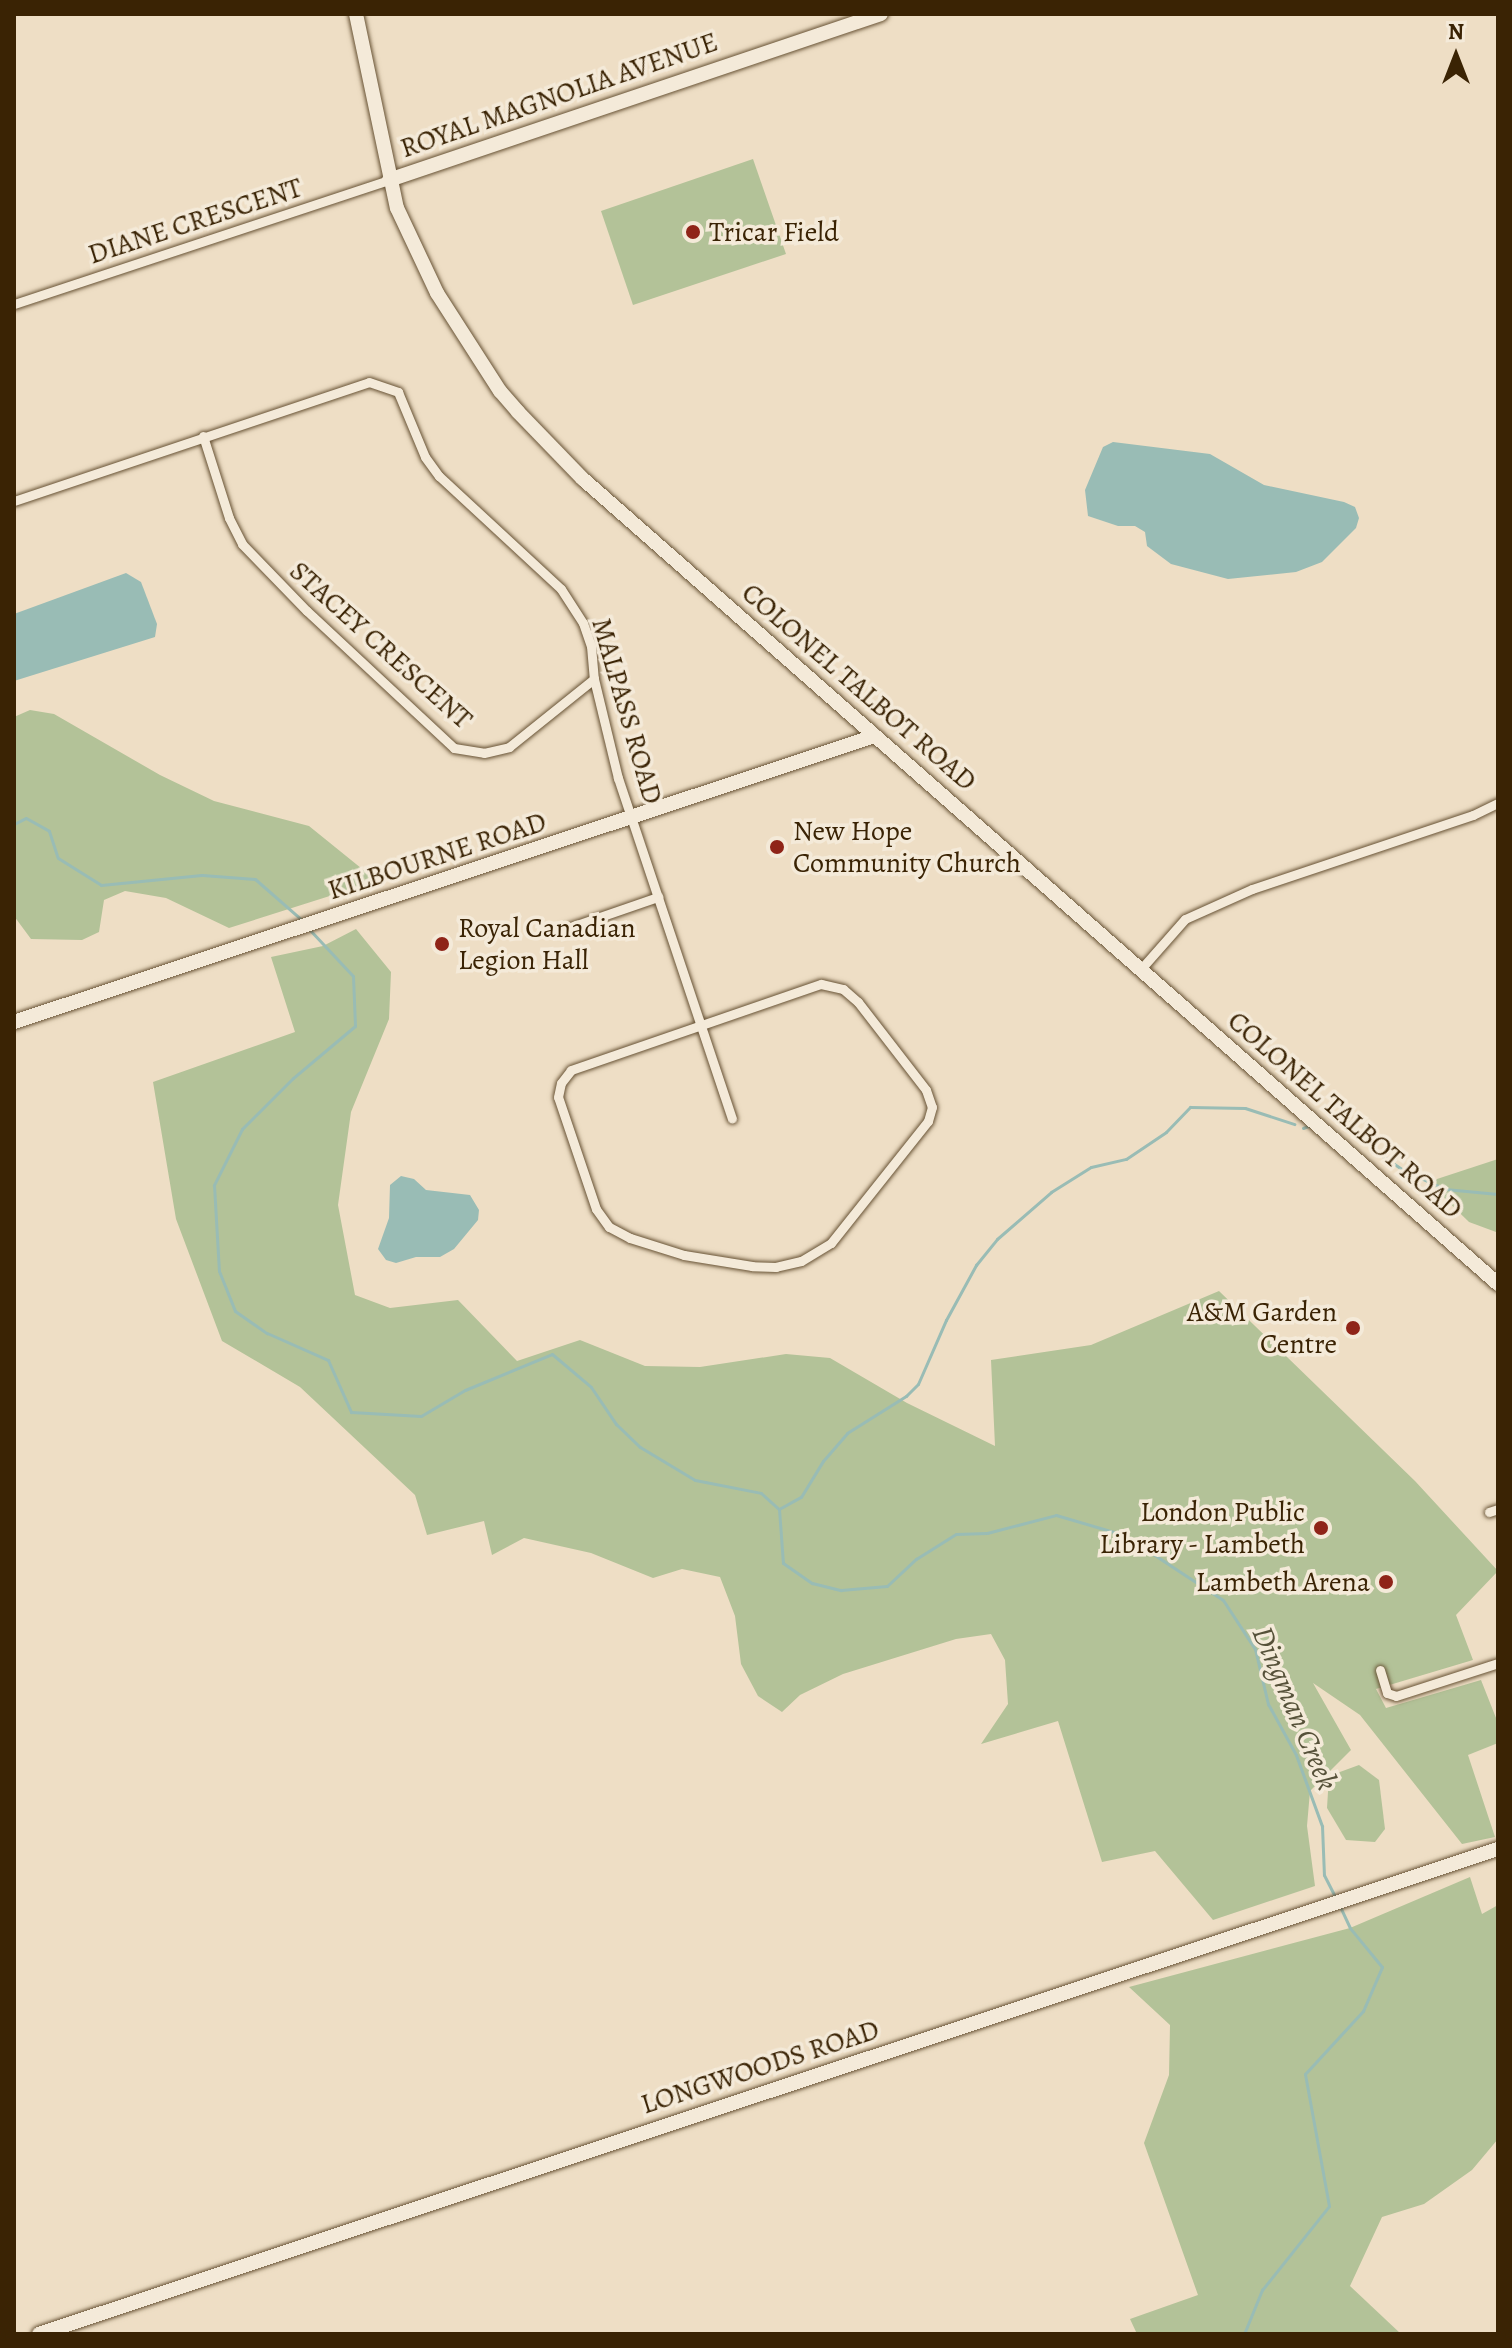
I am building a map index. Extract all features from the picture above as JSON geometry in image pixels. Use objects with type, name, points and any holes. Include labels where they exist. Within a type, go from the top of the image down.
[{"type":"main road","name":"COLONEL TALBOT ROAD","points":[[356,14],[397,208],[437,293],[500,391],[583,479],[1498,1284]]},
{"type":"main road","name":"ROYAL MAGNOLIA AVENUE","points":[[389,180],[881,14]]},
{"type":"main road","name":"KILBOURNE ROAD","points":[[14,1022],[634,819],[875,736]]},
{"type":"main road","name":"LONGWOODS ROAD","points":[[39,2334],[1498,1849]]},
{"type":"street","name":"DIANE CRESCENT","points":[[14,304],[389,180]]},
{"type":"street","name":"MALPASS ROAD","points":[[14,501],[369,382],[398,392],[425,457],[439,476],[561,589],[583,623],[591,646],[594,679],[618,778],[732,1118]]},
{"type":"street","name":"STACEY CRESCENT","points":[[203,436],[229,518],[242,544],[297,601],[454,748],[484,753],[509,747],[594,679]]},
{"type":"street","points":[[1140,970],[1185,919],[1252,889],[1473,815],[1498,803]]},
{"type":"street","points":[[562,930],[658,897]]},
{"type":"street","points":[[821,984],[843,989],[858,1002],[926,1090],[932,1107],[928,1121],[831,1243],[801,1261],[776,1267],[752,1266],[684,1255],[630,1238],[609,1227],[596,1209],[558,1097],[561,1083],[571,1070],[702,1025],[821,984]]},
{"type":"street","points":[[1380,1670],[1387,1693],[1396,1696],[1498,1663]]},
{"type":"green space","name":"Tricar Field","points":[[753,159],[786,254],[633,305],[601,211]]},
{"type":"green space","points":[[30,710],[54,714],[160,775],[214,801],[309,826],[377,881],[229,928],[166,898],[125,891],[104,900],[99,932],[82,940],[31,939],[14,916],[14,717]]},
{"type":"green space","points":[[356,929],[391,972],[389,1019],[351,1112],[338,1205],[355,1295],[390,1308],[458,1300],[517,1361],[580,1340],[645,1366],[700,1367],[786,1354],[830,1358],[907,1403],[995,1446],[991,1360],[1091,1345],[1219,1291],[1415,1481],[1498,1571],[1456,1615],[1473,1660],[1376,1689],[1386,1708],[1481,1680],[1498,1723],[1498,1743],[1468,1755],[1495,1837],[1462,1844],[1360,1715],[1313,1683],[1351,1750],[1310,1791],[1307,1826],[1315,1886],[1213,1920],[1155,1851],[1102,1862],[1058,1721],[981,1744],[1008,1704],[1005,1660],[991,1634],[956,1639],[843,1674],[800,1695],[782,1712],[758,1696],[741,1664],[735,1616],[720,1577],[682,1569],[653,1578],[591,1553],[524,1538],[492,1555],[484,1521],[427,1535],[415,1495],[300,1387],[222,1341],[176,1219],[153,1082],[295,1032],[271,957],[323,946]]},
{"type":"green space","points":[[1498,1159],[1496,1232],[1469,1222],[1431,1185],[1437,1179]]},
{"type":"green space","points":[[1359,1765],[1379,1780],[1385,1829],[1375,1842],[1346,1840],[1327,1808],[1329,1776]]},
{"type":"green space","points":[[1470,1877],[1482,1914],[1498,1905],[1498,2139],[1472,2170],[1424,2204],[1382,2217],[1350,2286],[1401,2334],[1137,2334],[1130,2319],[1198,2295],[1144,2143],[1169,2075],[1170,2025],[1129,1987],[1350,1928]]},
{"type":"water","points":[[1113,442],[1210,454],[1264,485],[1355,507],[1359,518],[1356,528],[1322,562],[1296,572],[1228,579],[1171,564],[1147,546],[1145,532],[1135,526],[1118,526],[1088,516],[1085,490],[1103,447]]},
{"type":"water","points":[[126,573],[141,582],[157,624],[155,637],[14,681],[14,614]]},
{"type":"water","points":[[401,1176],[414,1179],[426,1190],[470,1195],[479,1210],[478,1220],[454,1249],[440,1257],[416,1257],[396,1263],[386,1260],[378,1249],[389,1218],[390,1185]]},
{"type":"waterway","points":[[14,824],[26,818],[49,831],[58,858],[101,885],[202,875],[255,879],[302,920]]},
{"type":"waterway","name":"Dingman Creek","points":[[309,929],[353,976],[355,1026],[293,1078],[242,1129],[214,1185],[219,1271],[235,1311],[267,1333],[328,1360],[351,1412],[421,1416],[465,1390],[552,1354],[591,1387],[616,1424],[640,1447],[695,1480],[761,1493],[779,1509],[783,1563],[812,1583],[841,1590],[887,1586],[916,1559],[956,1534],[987,1533],[1056,1515],[1124,1535],[1223,1600],[1255,1649],[1268,1704],[1296,1755],[1322,1826],[1324,1875],[1335,1897]]},
{"type":"waterway","points":[[779,1509],[801,1497],[823,1461],[847,1433],[906,1396],[918,1384],[946,1320],[976,1265],[997,1239],[1051,1192],[1091,1167],[1126,1159],[1166,1132],[1190,1107],[1245,1108],[1294,1124]]},
{"type":"waterway","points":[[1334,1119],[1351,1123],[1378,1153],[1405,1171],[1445,1189],[1498,1194]]},
{"type":"waterway","points":[[1303,1128],[1311,1125]]},
{"type":"waterway","name":"Dingman Creek","points":[[1244,2334],[1262,2290],[1329,2206],[1305,2074],[1363,2011],[1382,1967],[1350,1928],[1340,1907]]},
{"type":"place","name":"Tricar Field","points":[[693,232]]},
{"type":"place","name":"New Hope Community Church","points":[[777,847]]},
{"type":"place","name":"Royal Canadian Legion Hall","points":[[442,944]]},
{"type":"place","name":"A&M Garden Centre","points":[[1353,1328]]},
{"type":"place","name":"London Public Library - Lambeth","points":[[1321,1528]]},
{"type":"place","name":"Lambeth Arena","points":[[1386,1582]]}]
